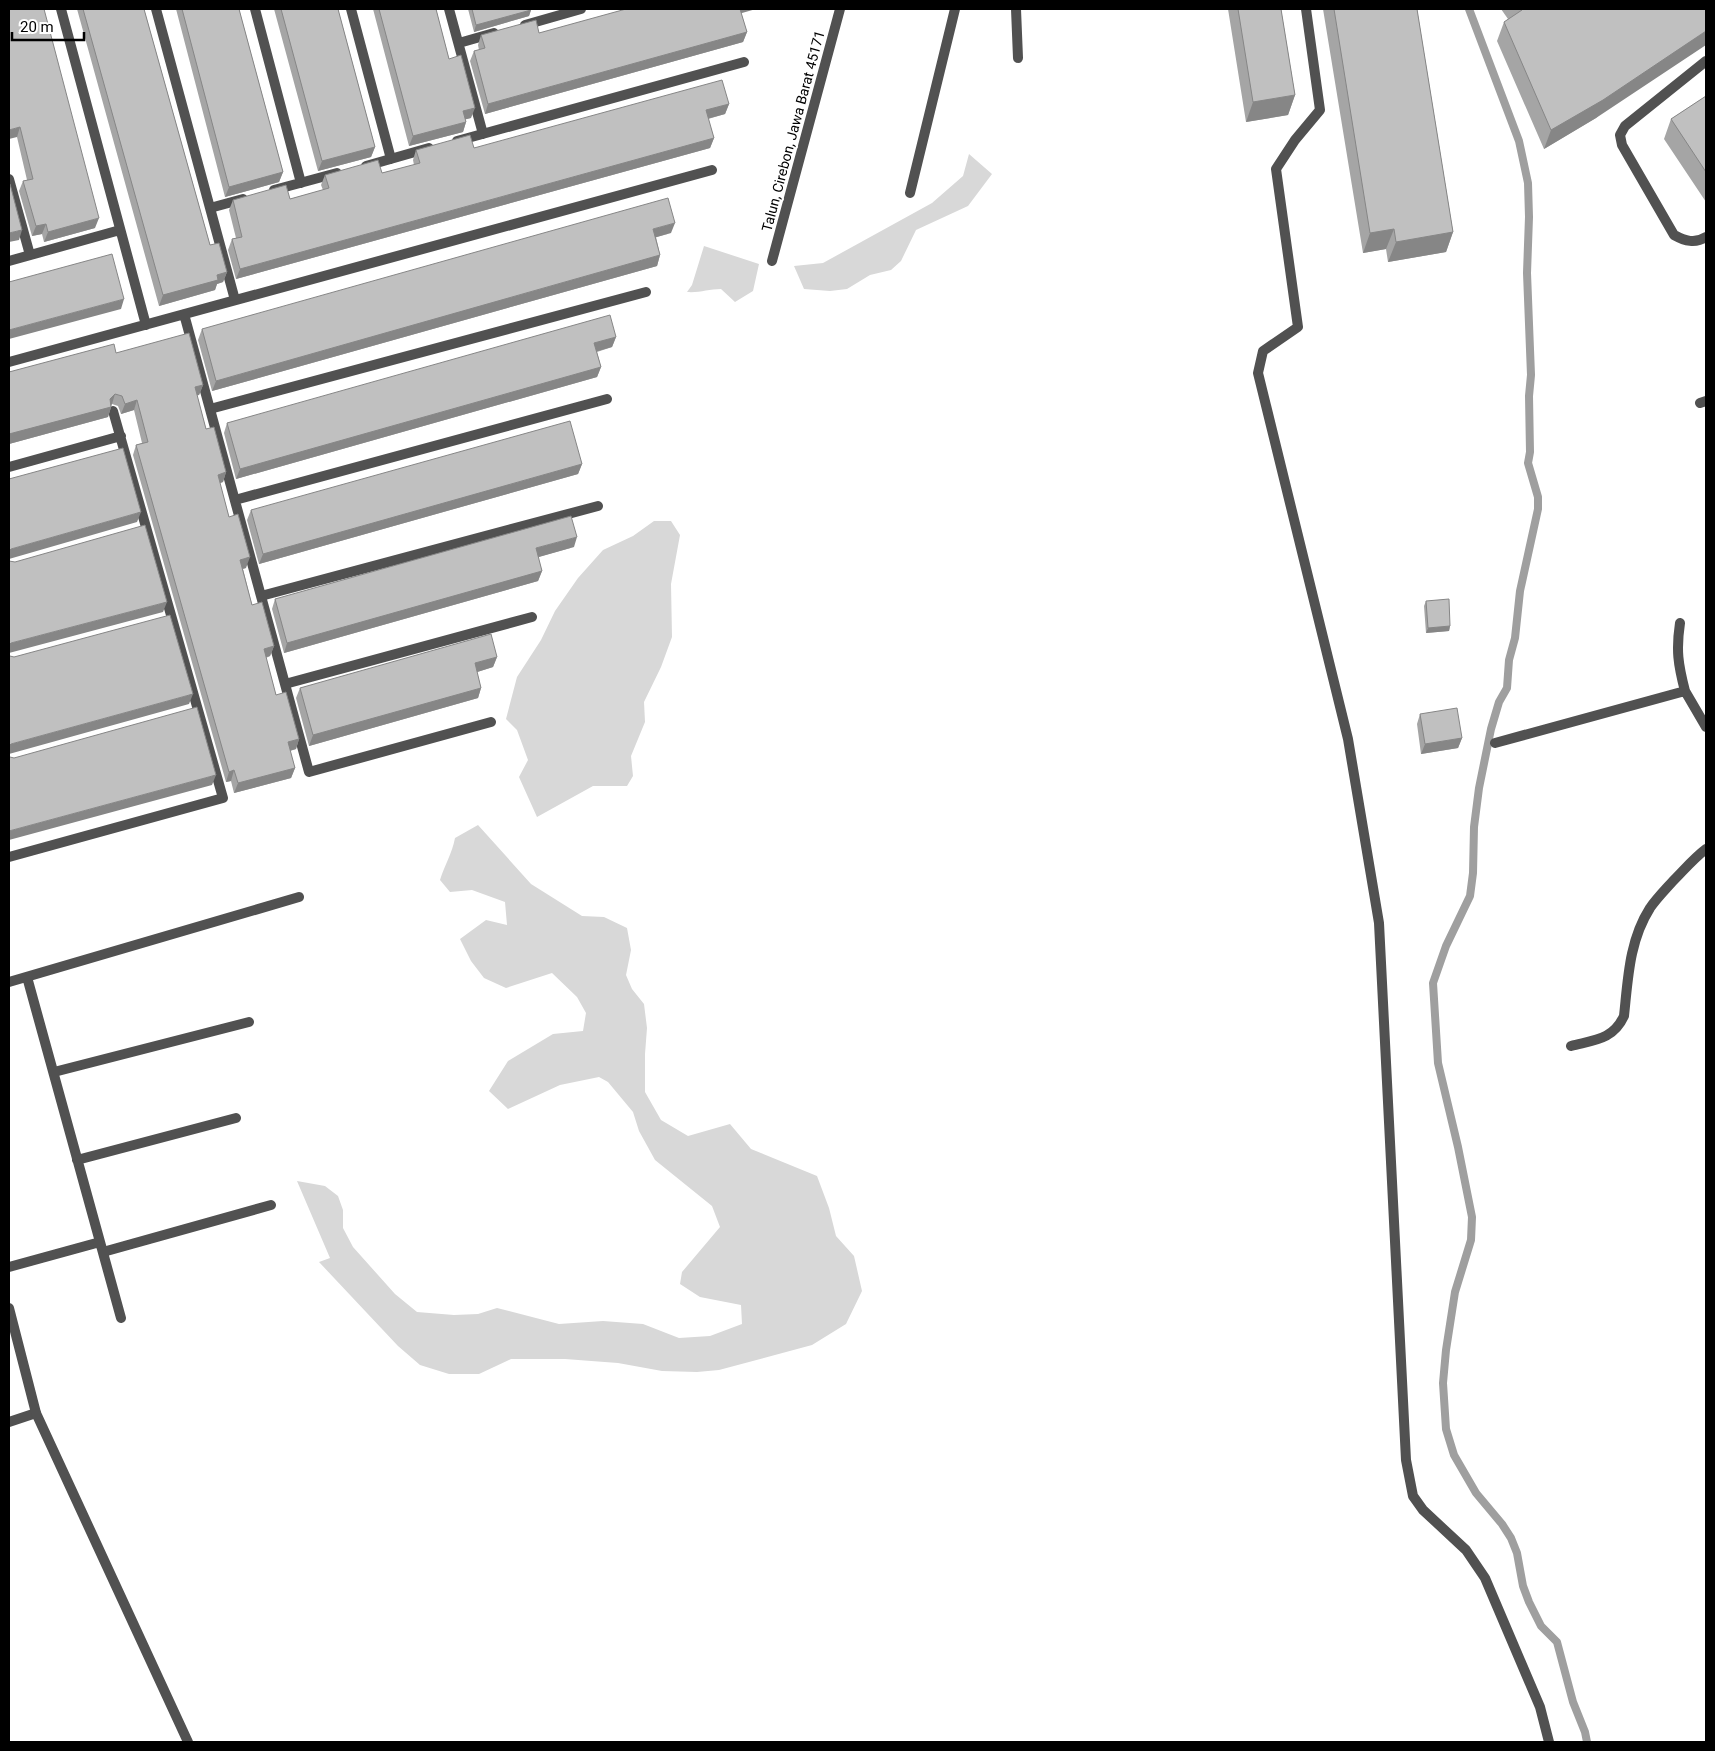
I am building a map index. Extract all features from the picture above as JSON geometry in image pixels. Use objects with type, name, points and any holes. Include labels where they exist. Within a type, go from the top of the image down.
[{"type":"street","points":[[61,9],[146,325]]},
{"type":"street","points":[[156,9],[235,300]]},
{"type":"street","points":[[255,9],[301,183]]},
{"type":"street","points":[[351,9],[391,159]]},
{"type":"street","points":[[449,9],[483,134]]},
{"type":"street","points":[[459,43],[508,30],[546,13],[581,9]]},
{"type":"street","name":"Talun, Cirebon, Jawa Barat 45171","points":[[772,261],[840,9]]},
{"type":"street","points":[[910,193],[955,9]]},
{"type":"street","points":[[1016,9],[1018,58]]},
{"type":"street","points":[[1306,9],[1320,110],[1295,140],[1276,169],[1298,327],[1263,351],[1258,373],[1348,740],[1380,923],[1406,1460],[1413,1496],[1423,1510],[1466,1550],[1485,1578],[1540,1707],[1549,1742]]},
{"type":"street","points":[[1706,61],[1625,126],[1620,135],[1622,145],[1674,235],[1683,240],[1692,241],[1706,237]]},
{"type":"street","points":[[210,208],[744,62]]},
{"type":"street","points":[[9,362],[712,170]]},
{"type":"street","points":[[9,179],[30,255]]},
{"type":"street","points":[[9,261],[120,230]]},
{"type":"street","points":[[210,410],[646,292]]},
{"type":"street","points":[[184,314],[309,772],[491,722]]},
{"type":"street","points":[[235,500],[607,399]]},
{"type":"street","points":[[9,857],[222,798],[193,710],[142,529],[114,411]]},
{"type":"street","points":[[9,467],[121,436]]},
{"type":"street","points":[[261,596],[598,506]]},
{"type":"street","points":[[285,684],[532,617]]},
{"type":"street","points":[[1680,623],[1677,642],[1678,659],[1685,690],[1706,727]]},
{"type":"street","points":[[1495,743],[1685,690]]},
{"type":"street","points":[[1571,1046],[1606,1036],[1614,1032],[1620,1024],[1624,1016],[1631,957],[1641,924],[1660,895],[1697,855],[1706,849]]},
{"type":"street","points":[[9,982],[299,897]]},
{"type":"street","points":[[27,977],[121,1318]]},
{"type":"street","points":[[54,1072],[249,1022]]},
{"type":"street","points":[[77,1160],[236,1118]]},
{"type":"street","points":[[9,1267],[101,1247],[272,1205]]},
{"type":"street","points":[[9,1308],[36,1413],[188,1742]]},
{"type":"street","points":[[9,1422],[36,1413]]},
{"type":"shaded area","points":[[969,154],[992,174],[968,206],[916,230],[901,261],[891,270],[870,275],[847,289],[830,291],[804,289],[794,266],[823,263],[932,203],[963,176]]},
{"type":"shaded area","points":[[704,246],[759,264],[753,291],[735,302],[721,289],[687,292],[692,285]]},
{"type":"shaded area","points":[[654,521],[671,521],[680,535],[671,584],[672,637],[661,667],[644,702],[645,722],[631,756],[633,776],[627,786],[593,786],[537,817],[519,777],[528,760],[517,730],[506,719],[517,677],[541,640],[555,611],[578,578],[603,550],[633,536]]},
{"type":"shaded area","points":[[478,825],[531,884],[582,916],[604,917],[627,928],[631,950],[626,975],[632,989],[644,1004],[647,1028],[645,1092],[661,1120],[688,1136],[730,1124],[751,1149],[817,1176],[829,1208],[836,1236],[854,1256],[862,1291],[846,1324],[812,1345],[719,1370],[697,1372],[662,1371],[618,1363],[565,1359],[511,1359],[479,1374],[449,1374],[420,1365],[398,1346],[319,1262],[330,1258],[297,1181],[325,1186],[338,1196],[343,1210],[343,1228],[353,1247],[395,1294],[417,1312],[454,1315],[478,1314],[497,1308],[559,1324],[603,1321],[643,1324],[679,1338],[710,1336],[742,1324],[741,1305],[700,1297],[680,1284],[682,1272],[720,1227],[712,1206],[655,1160],[639,1131],[633,1112],[608,1082],[599,1077],[560,1085],[508,1109],[489,1091],[508,1061],[553,1034],[583,1031],[586,1013],[577,997],[552,973],[506,988],[484,978],[471,961],[460,939],[486,920],[507,925],[505,902],[472,890],[450,892],[440,880],[455,838]]},
{"type":"building","points":[[9,9],[44,9],[99,218],[48,232],[46,224],[36,226],[23,181],[33,179],[20,127],[9,130]]},
{"type":"building","points":[[83,9],[144,9],[210,245],[219,243],[227,272],[217,275],[218,280],[163,295]]},
{"type":"building","points":[[182,9],[239,9],[283,172],[229,187]]},
{"type":"building","points":[[281,9],[338,9],[375,147],[322,161]]},
{"type":"building","points":[[379,9],[436,9],[449,59],[461,55],[475,108],[463,111],[466,122],[413,136]]},
{"type":"building","points":[[472,9],[531,9],[531,10],[476,25]]},
{"type":"building","points":[[626,9],[740,9],[747,32],[488,104],[474,51],[485,48],[481,35],[536,20],[539,33]]},
{"type":"building","points":[[1238,9],[1281,9],[1295,95],[1253,102]]},
{"type":"building","points":[[1334,9],[1417,9],[1453,232],[1396,242],[1394,229],[1370,233]]},
{"type":"building","points":[[1520,9],[1706,9],[1706,31],[1603,100],[1551,130],[1504,22],[1522,10]]},
{"type":"building","points":[[722,80],[729,104],[706,110],[714,138],[240,269],[232,239],[242,237],[233,200],[286,185],[290,199],[329,188],[325,175],[378,160],[382,173],[420,163],[416,150],[470,135],[474,148]]},
{"type":"building","points":[[1706,96],[1706,172],[1671,119]]},
{"type":"building","points":[[9,185],[22,230],[9,233]]},
{"type":"building","points":[[668,198],[675,223],[653,229],[660,255],[216,381],[202,329]]},
{"type":"building","points":[[112,254],[124,299],[9,330],[9,282]]},
{"type":"building","points":[[610,315],[616,337],[594,343],[601,367],[240,469],[227,423]]},
{"type":"building","points":[[189,333],[203,385],[195,387],[206,429],[214,427],[226,472],[218,475],[229,517],[238,514],[250,557],[240,560],[252,605],[262,602],[274,646],[264,649],[276,695],[286,692],[299,739],[288,742],[295,768],[238,783],[234,770],[229,772],[136,445],[148,442],[137,400],[125,404],[122,396],[115,394],[110,399],[111,407],[9,434],[9,372],[114,344],[116,353]]},
{"type":"building","points":[[570,421],[582,464],[263,554],[251,510]]},
{"type":"building","points":[[123,448],[141,512],[9,551],[9,479]]},
{"type":"building","points":[[571,516],[577,537],[536,548],[542,571],[287,643],[275,599]]},
{"type":"building","points":[[145,525],[167,602],[9,645],[9,561],[15,562]]},
{"type":"building","points":[[1449,599],[1450,626],[1428,628],[1426,601]]},
{"type":"building","points":[[170,615],[193,694],[9,746],[9,655],[14,657]]},
{"type":"building","points":[[491,634],[497,657],[475,663],[481,688],[313,735],[300,688]]},
{"type":"building","points":[[197,707],[216,775],[9,831],[9,756],[14,758]]},
{"type":"building","points":[[1457,708],[1462,738],[1425,744],[1420,714]]},
{"type":"waterway","points":[[1469,9],[1519,141],[1528,183],[1527,273],[1531,375],[1529,396],[1530,452],[1528,463],[1538,497],[1538,509],[1520,591],[1515,638],[1509,660],[1507,688],[1499,702],[1491,729],[1479,788],[1474,827],[1473,873],[1470,896],[1446,946],[1433,983],[1438,1063],[1472,1217],[1471,1240],[1455,1292],[1446,1350],[1443,1383],[1446,1429],[1454,1455],[1476,1493],[1511,1538],[1517,1553],[1523,1586],[1529,1602],[1541,1626],[1557,1642],[1573,1702],[1587,1742]]}]
